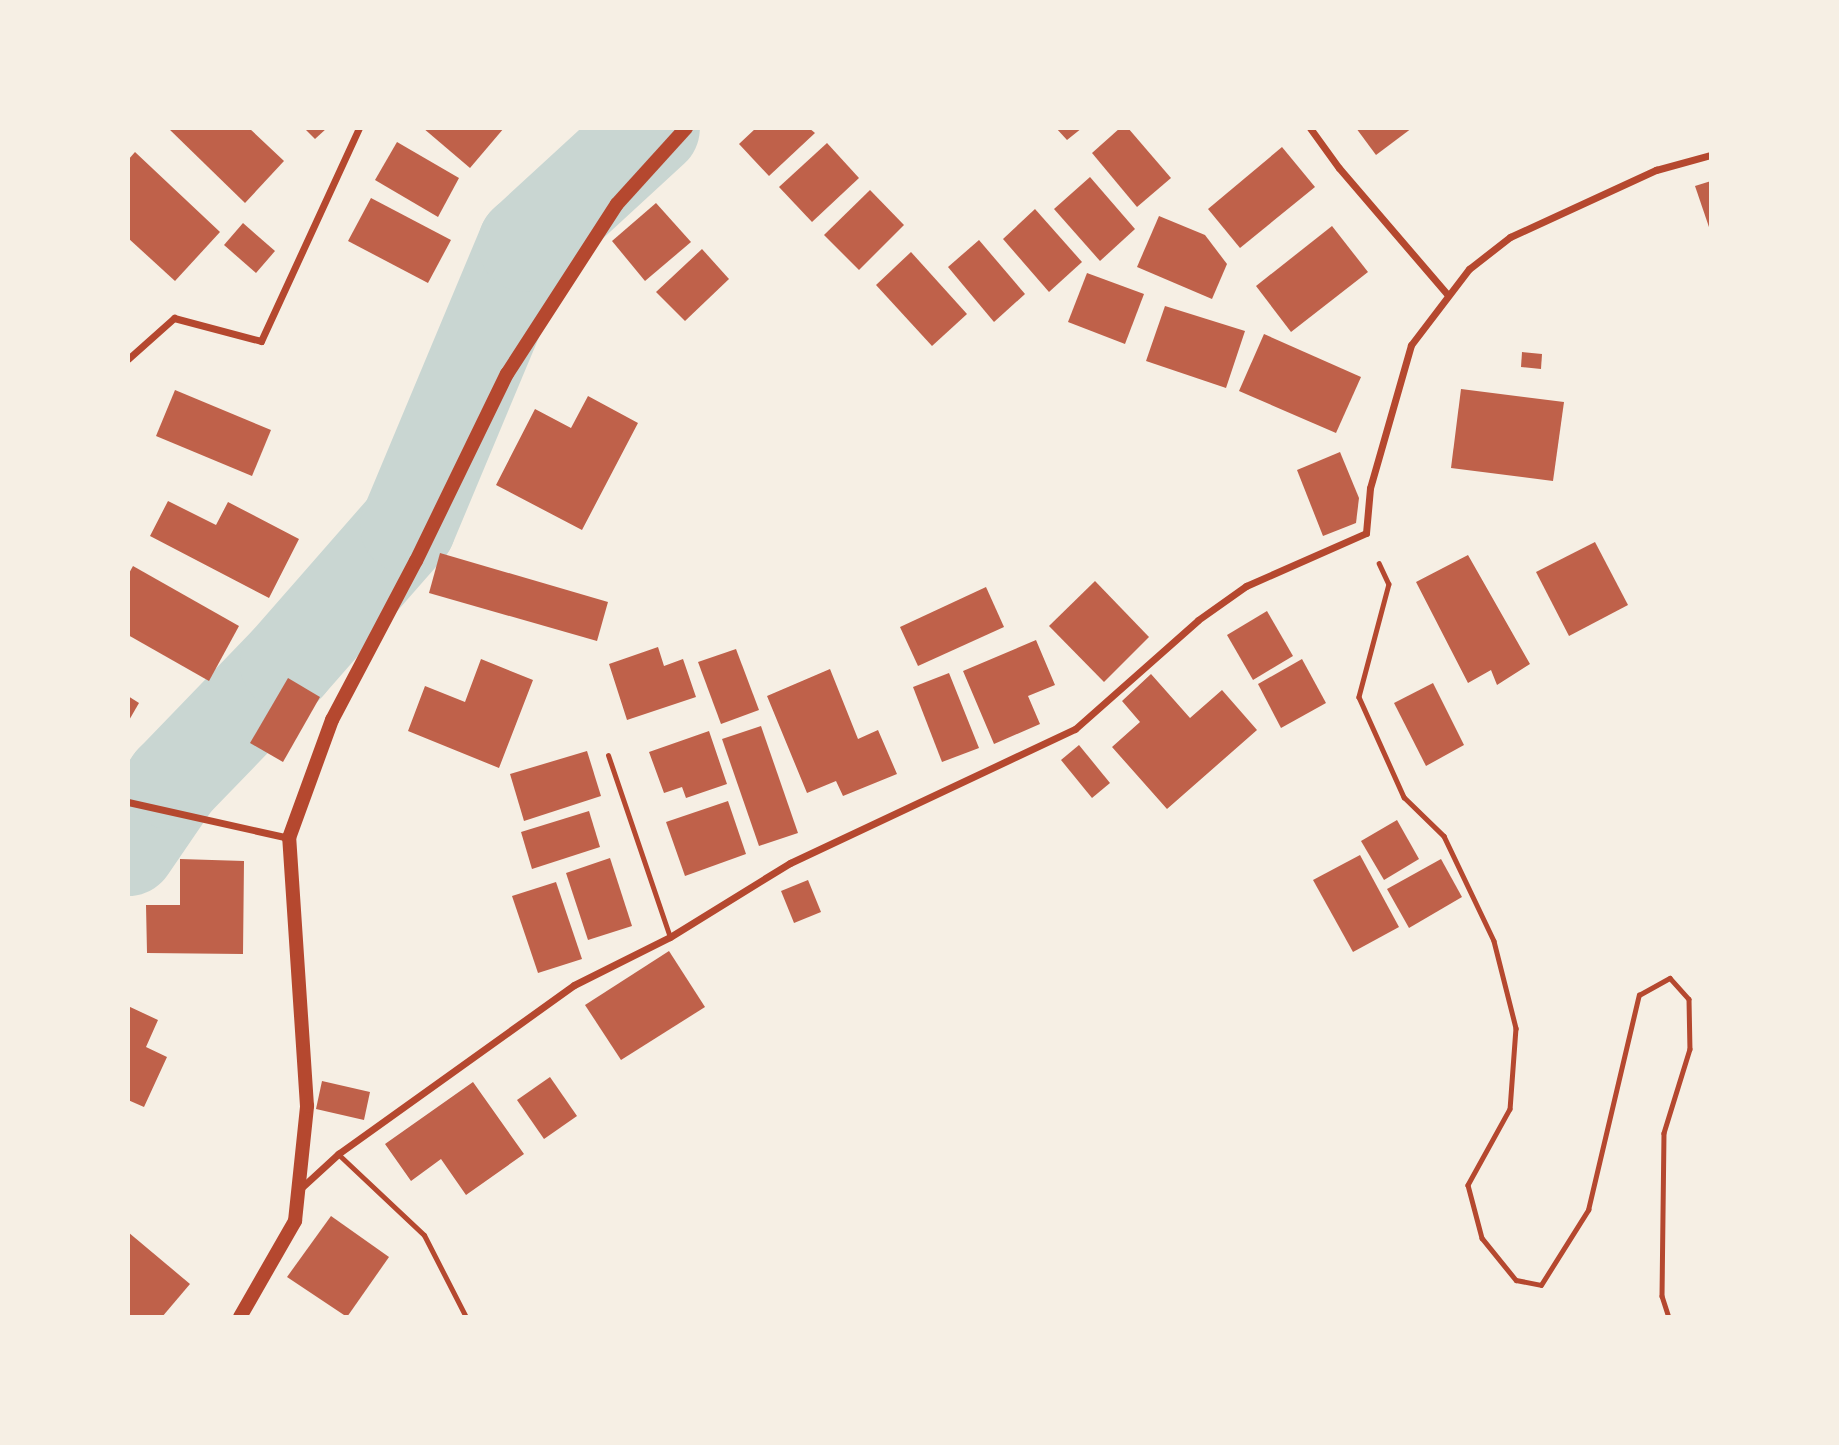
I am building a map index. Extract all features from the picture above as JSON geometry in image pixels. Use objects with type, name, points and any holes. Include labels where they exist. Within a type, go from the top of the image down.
[{"type":"main road","points":[[240,1317],[295,1221],[307,1105],[289,838],[332,720],[416,561],[507,374],[617,204],[686,128]]},
{"type":"street","points":[[128,359],[174,318],[261,341],[359,128]]},
{"type":"street","points":[[1310,128],[1339,168],[1448,295]]},
{"type":"street","points":[[299,1189],[338,1154],[573,985],[670,937],[790,863],[1075,729],[1198,620],[1246,586],[1366,533],[1370,488],[1411,345],[1469,269],[1510,237],[1656,170],[1711,155]]},
{"type":"street","points":[[128,802],[289,838]]},
{"type":"lane","points":[[608,755],[670,937]]},
{"type":"lane","points":[[338,1154],[424,1235],[466,1317]]},
{"type":"path","points":[[1366,533],[1389,584],[1359,697],[1404,797],[1444,836],[1489,929],[1516,1028],[1510,1109],[1468,1185],[1482,1238],[1516,1280],[1541,1285],[1588,1210],[1639,995],[1670,978],[1689,999],[1690,1049],[1664,1133],[1662,1296],[1669,1317]]},
{"type":"building","points":[[168,128],[249,128],[284,161],[245,203]]},
{"type":"building","points":[[304,128],[327,128],[315,139]]},
{"type":"building","points":[[423,128],[504,128],[470,168]]},
{"type":"building","points":[[756,128],[809,128],[815,133],[769,176],[739,144]]},
{"type":"building","points":[[1056,128],[1082,128],[1067,140]]},
{"type":"building","points":[[1120,128],[1128,128],[1171,178],[1137,207],[1092,153]]},
{"type":"building","points":[[1356,128],[1412,128],[1376,155]]},
{"type":"building","points":[[397,142],[459,178],[438,217],[375,180]]},
{"type":"building","points":[[827,143],[859,178],[812,222],[779,187]]},
{"type":"building","points":[[1282,147],[1315,187],[1240,248],[1208,209]]},
{"type":"building","points":[[135,152],[220,232],[175,281],[128,238],[128,160]]},
{"type":"building","points":[[1090,177],[1135,229],[1100,261],[1054,209]]},
{"type":"building","points":[[1711,181],[1711,233],[1695,186]]},
{"type":"building","points":[[870,190],[904,225],[859,270],[824,235]]},
{"type":"building","points":[[371,198],[451,240],[428,283],[348,241]]},
{"type":"building","points":[[656,203],[691,242],[645,281],[612,241]]},
{"type":"building","points":[[1035,209],[1082,262],[1049,292],[1003,239]]},
{"type":"building","points":[[1159,216],[1205,235],[1227,264],[1212,299],[1137,267]]},
{"type":"building","points":[[243,223],[275,251],[256,273],[224,245]]},
{"type":"building","points":[[1332,226],[1368,272],[1291,332],[1256,286]]},
{"type":"building","points":[[979,240],[1025,294],[994,322],[948,267]]},
{"type":"building","points":[[702,249],[729,279],[685,321],[656,292]]},
{"type":"building","points":[[911,252],[967,314],[932,346],[876,285]]},
{"type":"building","points":[[1087,273],[1144,294],[1125,344],[1068,322]]},
{"type":"building","points":[[1165,306],[1245,331],[1226,388],[1146,361]]},
{"type":"building","points":[[1264,334],[1361,377],[1336,433],[1239,391]]},
{"type":"building","points":[[1522,352],[1542,354],[1541,369],[1521,367]]},
{"type":"building","points":[[1461,389],[1564,402],[1553,481],[1451,468]]},
{"type":"building","points":[[175,390],[271,430],[252,476],[156,436]]},
{"type":"building","points":[[588,396],[638,423],[582,530],[496,485],[535,409],[571,428]]},
{"type":"building","points":[[1340,452],[1359,498],[1356,523],[1323,536],[1297,470]]},
{"type":"building","points":[[168,501],[216,525],[228,502],[299,539],[269,598],[150,536]]},
{"type":"building","points":[[1595,542],[1628,605],[1569,636],[1536,572]]},
{"type":"building","points":[[440,553],[608,602],[597,641],[429,593]]},
{"type":"building","points":[[1468,555],[1530,664],[1497,685],[1491,670],[1468,683],[1416,582]]},
{"type":"building","points":[[133,566],[239,626],[209,681],[128,635],[128,575]]},
{"type":"building","points":[[1095,581],[1149,637],[1104,682],[1049,626]]},
{"type":"building","points":[[986,587],[1004,627],[918,666],[900,627]]},
{"type":"building","points":[[1267,611],[1293,656],[1253,680],[1227,635]]},
{"type":"building","points":[[1036,640],[1055,685],[1028,696],[1040,724],[994,744],[963,671]]},
{"type":"building","points":[[658,647],[664,666],[683,659],[696,697],[627,720],[609,664]]},
{"type":"building","points":[[736,649],[759,710],[721,724],[698,662]]},
{"type":"building","points":[[481,659],[533,680],[499,768],[408,731],[425,686],[465,702]]},
{"type":"building","points":[[1302,659],[1326,703],[1281,728],[1258,684]]},
{"type":"building","points":[[830,669],[858,739],[878,730],[897,774],[843,796],[836,781],[807,793],[767,696]]},
{"type":"building","points":[[949,673],[979,748],[942,762],[913,687]]},
{"type":"building","points":[[1151,674],[1190,718],[1222,690],[1257,730],[1167,809],[1112,747],[1140,722],[1122,701]]},
{"type":"building","points":[[288,678],[320,697],[283,762],[250,743]]},
{"type":"building","points":[[1433,683],[1464,745],[1426,766],[1394,703]]},
{"type":"building","points":[[128,696],[139,703],[128,722]]},
{"type":"building","points":[[761,726],[798,833],[759,846],[722,739]]},
{"type":"building","points":[[709,731],[727,784],[686,798],[682,787],[664,793],[649,752]]},
{"type":"building","points":[[1079,745],[1110,783],[1092,798],[1061,760]]},
{"type":"building","points":[[587,751],[601,796],[524,821],[510,774]]},
{"type":"building","points":[[728,801],[746,854],[685,876],[666,822]]},
{"type":"building","points":[[589,811],[600,847],[532,869],[521,832]]},
{"type":"building","points":[[1397,820],[1419,859],[1384,880],[1361,841]]},
{"type":"building","points":[[1360,855],[1399,927],[1353,952],[1313,880]]},
{"type":"building","points":[[610,858],[632,926],[588,940],[566,873]]},
{"type":"building","points":[[180,859],[244,861],[243,954],[147,953],[146,905],[180,905]]},
{"type":"building","points":[[1441,859],[1462,897],[1409,928],[1387,889]]},
{"type":"building","points":[[808,880],[821,912],[794,923],[781,891]]},
{"type":"building","points":[[556,882],[582,959],[538,973],[512,896]]},
{"type":"building","points":[[669,951],[705,1007],[621,1060],[585,1005]]},
{"type":"building","points":[[128,1006],[158,1020],[146,1047],[167,1057],[144,1107],[128,1100]]},
{"type":"building","points":[[550,1077],[577,1116],[544,1139],[517,1100]]},
{"type":"building","points":[[322,1081],[370,1092],[364,1120],[316,1109]]},
{"type":"building","points":[[473,1082],[524,1154],[466,1195],[441,1159],[411,1181],[385,1144]]},
{"type":"building","points":[[331,1216],[389,1257],[347,1317],[287,1277]]},
{"type":"building","points":[[128,1232],[190,1284],[162,1317],[128,1317]]},
{"type":"waterway","points":[[128,848],[173,782],[288,663],[408,526],[526,244],[652,128]]}]
